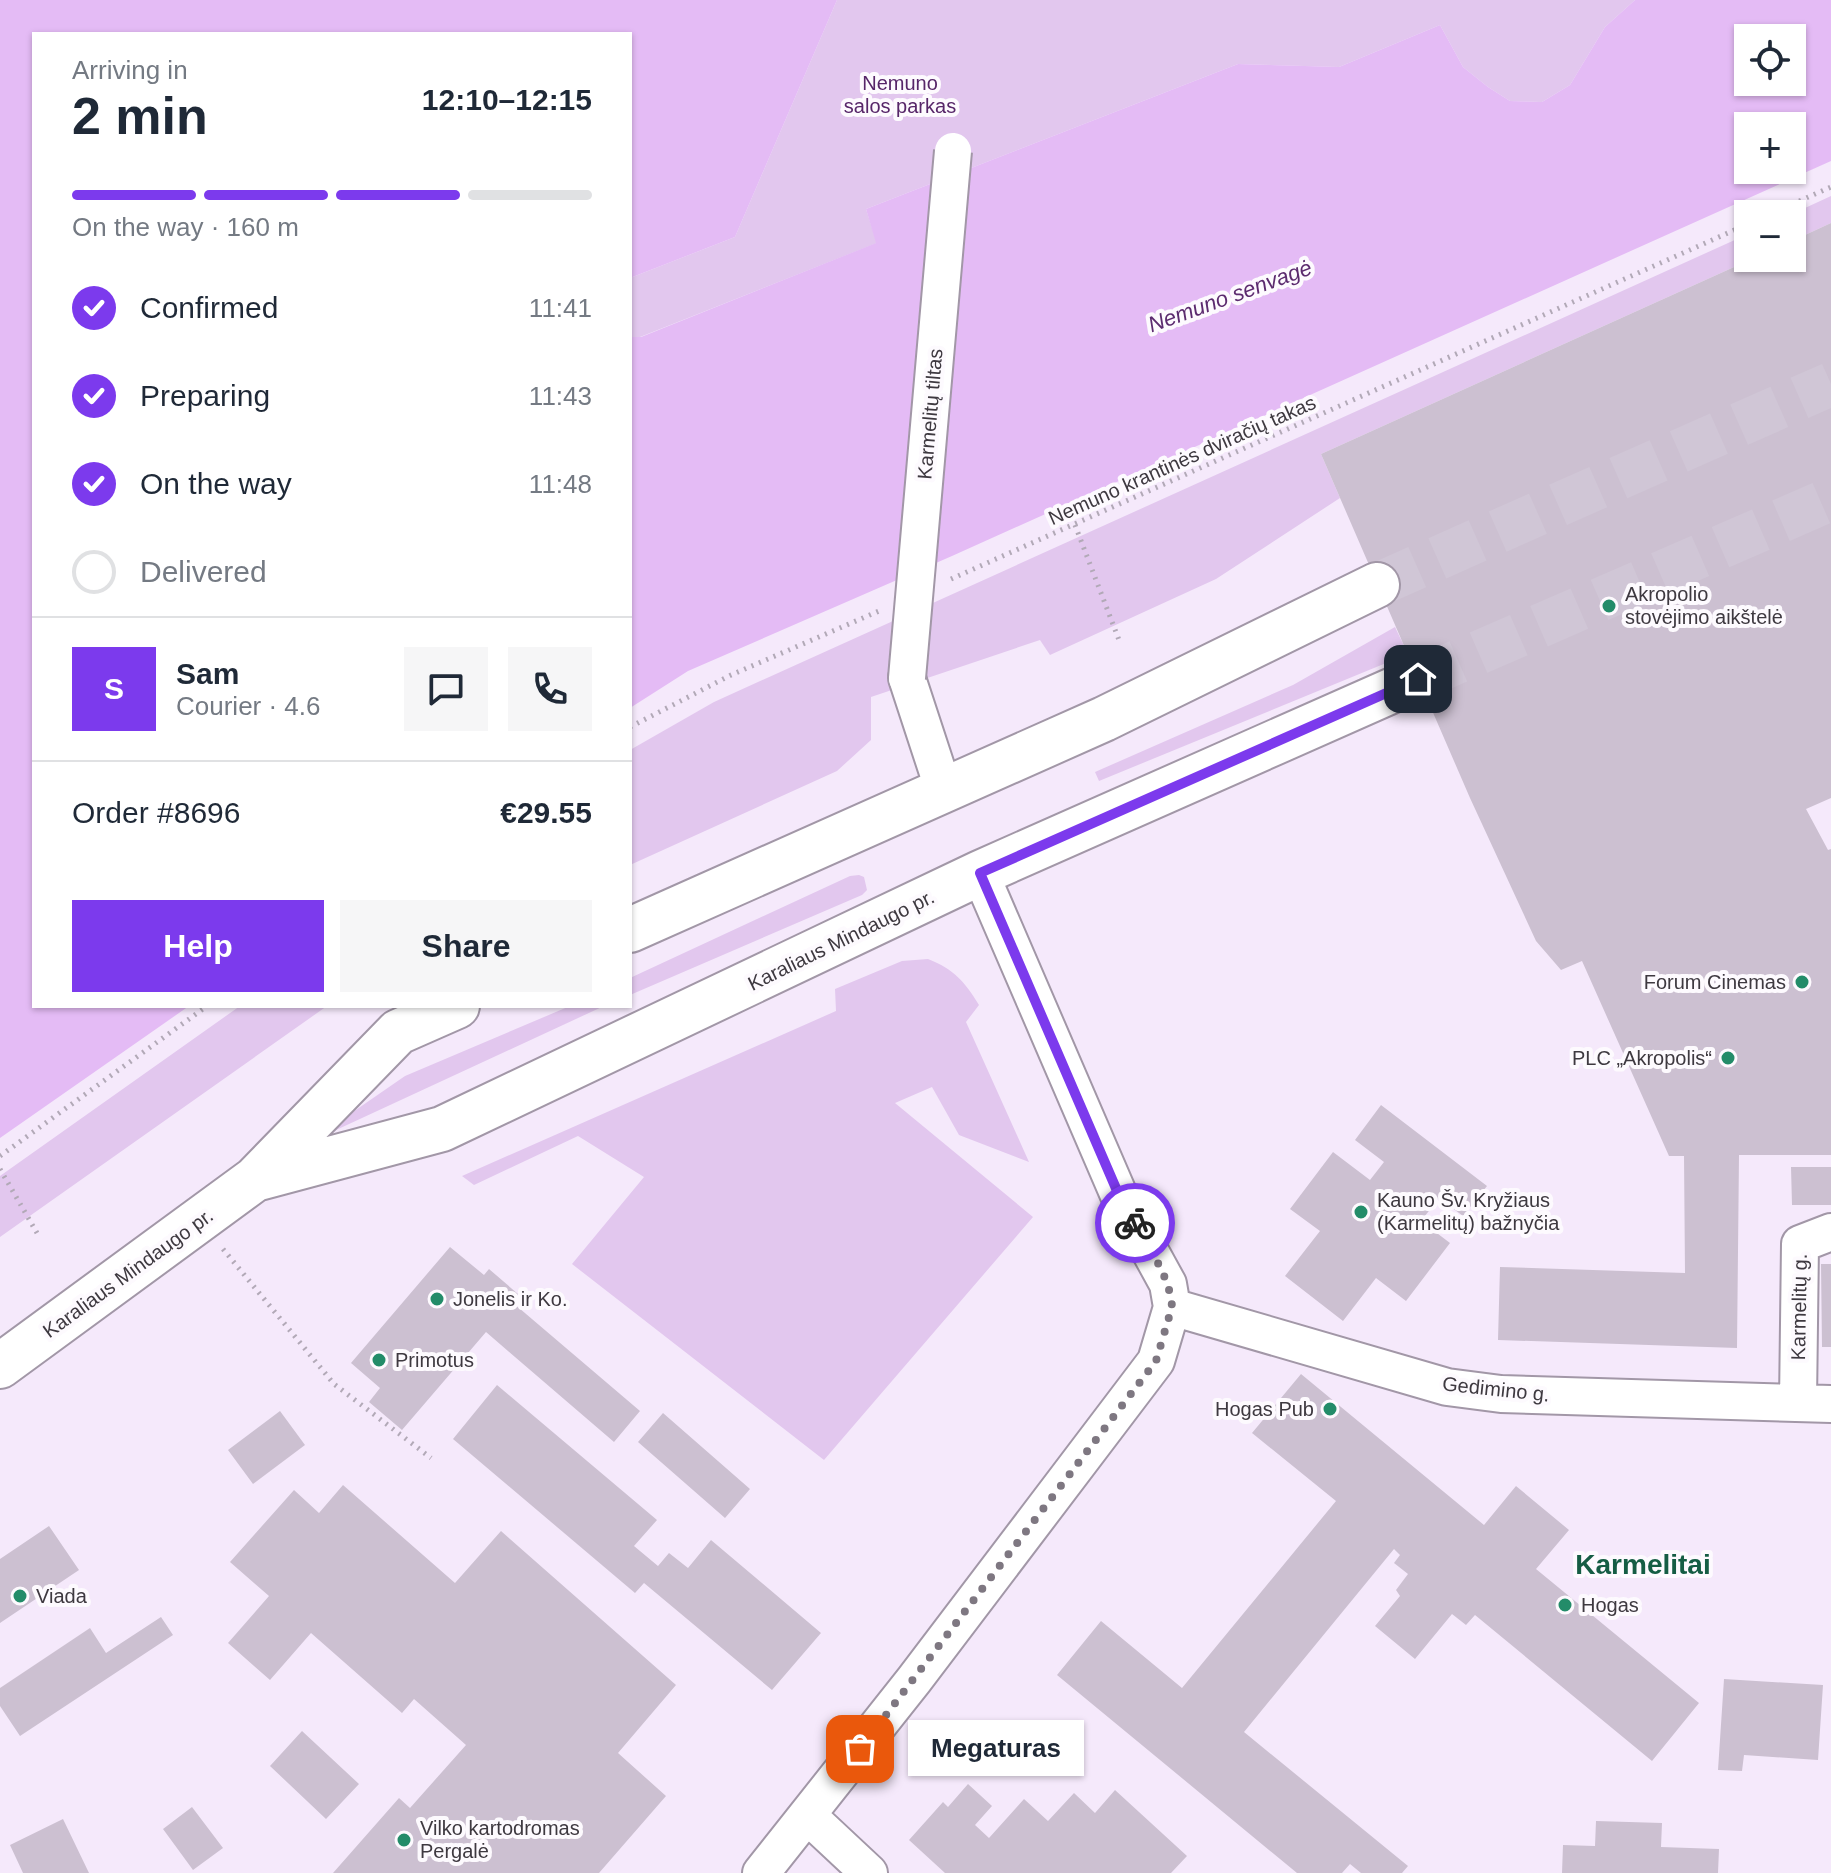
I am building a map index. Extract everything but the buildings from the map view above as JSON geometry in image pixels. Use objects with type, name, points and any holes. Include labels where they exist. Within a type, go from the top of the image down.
[{"type":"main road","points":[[632,929],[1104,719],[1377,585]]},
{"type":"main road","name":"Karaliaus Mindaugo pr.","points":[[255,1179],[442,1129],[980,873],[1418,679]]},
{"type":"main road","name":"Karaliaus Mindaugo pr.","points":[[0,1366],[255,1179],[398,1032],[452,1008]]},
{"type":"street","name":"Karmelitų tiltas","points":[[944,791],[907,678],[953,151]]},
{"type":"street","points":[[761,1873],[923,1668],[1156,1361],[1172,1307],[1168,1284],[1118,1193],[980,873]]},
{"type":"street","name":"Karmelitų g.","points":[[1814,1403],[1800,1244],[1831,1232]]},
{"type":"street","name":"Gedimino g.","points":[[1172,1307],[1447,1387],[1501,1394],[1814,1403]]},
{"type":"street","points":[[807,1815],[869,1873]]},
{"type":"path","points":[[1802,200],[1831,187]]},
{"type":"path","name":"Nemuno krantinės dviračių takas","points":[[946,582],[1734,230]]},
{"type":"path","points":[[1075,525],[1119,640]]},
{"type":"path","points":[[632,726],[731,675],[888,607]]},
{"type":"path","points":[[0,1156],[204,1008]]},
{"type":"path","points":[[0,1169],[37,1233]]},
{"type":"path","points":[[200,1220],[334,1384],[431,1458]]},
{"type":"green space","name":"Nemuno salos parkas","points":[[837,0],[1635,0],[1605,27],[1570,85],[1542,102],[1510,101],[1488,87],[1463,67],[1440,25],[1339,67],[1238,64],[866,209],[877,243],[640,337],[632,337],[632,277],[735,237]]},
{"type":"green space","points":[[1831,196],[1831,223],[1806,235],[1806,208]]},
{"type":"green space","points":[[1734,240],[1734,267],[1321,454],[1340,498],[1216,579],[1050,655],[1040,640],[871,697],[871,740],[837,771],[632,864],[632,749],[714,702]]},
{"type":"green space","points":[[1395,627],[1408,654],[1099,781],[1095,772],[1293,685]]},
{"type":"green space","points":[[850,876],[864,877],[867,890],[862,895],[632,994],[632,977]]},
{"type":"green space","points":[[928,959],[958,977],[979,1005],[966,1022],[1029,1162],[959,1135],[932,1087],[895,1103],[1033,1217],[824,1460],[572,1264],[644,1177],[578,1136],[474,1185],[462,1176],[836,1011],[835,989],[902,961]]},
{"type":"green space","points":[[237,1008],[324,1008],[0,1237],[0,1176]]},
{"type":"green space","points":[[565,1008],[600,1008],[308,1143],[405,1076]]},
{"type":"water","points":[[0,0],[837,0],[735,237],[632,277],[632,32],[32,32],[32,1008],[186,1008],[0,1138]]},
{"type":"water","name":"Nemuno senvagė","points":[[1635,0],[1831,0],[1831,161],[1806,172],[1806,112],[1734,112],[1734,184],[1780,184],[1744,200],[1734,200],[1734,205],[952,556],[688,671],[632,707],[632,337],[641,337],[876,243],[866,209],[1238,64],[1339,67],[1440,25],[1463,67],[1488,87],[1510,101],[1542,102],[1570,85],[1605,27]]},
{"type":"tunnel","points":[[1377,585],[1831,384]]},
{"type":"tunnel","points":[[1418,679],[1831,499]]},
{"type":"way so far","points":[[860,1749],[1156,1361],[1172,1307],[1171,1298],[1168,1284],[1135,1223]]},
{"type":"place","name":"Akropolio stovėjimo aikštelė","points":[[1609,606]]},
{"type":"place","name":"Forum Cinemas","points":[[1802,982]]},
{"type":"place","name":"PLC „Akropolis“","points":[[1728,1058]]},
{"type":"place","name":"Kauno Šv. Kryžiaus (Karmelitų) bažnyčia","points":[[1361,1212]]},
{"type":"place","name":"Jonelis ir Ko.","points":[[437,1299]]},
{"type":"place","name":"Primotus","points":[[379,1360]]},
{"type":"place","name":"Hogas Pub","points":[[1330,1409]]},
{"type":"place","name":"Viada","points":[[20,1596]]},
{"type":"place","name":"Hogas","points":[[1565,1605]]},
{"type":"place","name":"Megaturas","points":[[860,1749]]},
{"type":"place","name":"Vilko kartodromas Pergalė","points":[[404,1840]]},
{"type":"district","name":"Karmelitai","points":[[1643,1564]]},
{"type":"route","points":[[1135,1223],[1118,1193],[980,873],[1418,679]]}]
